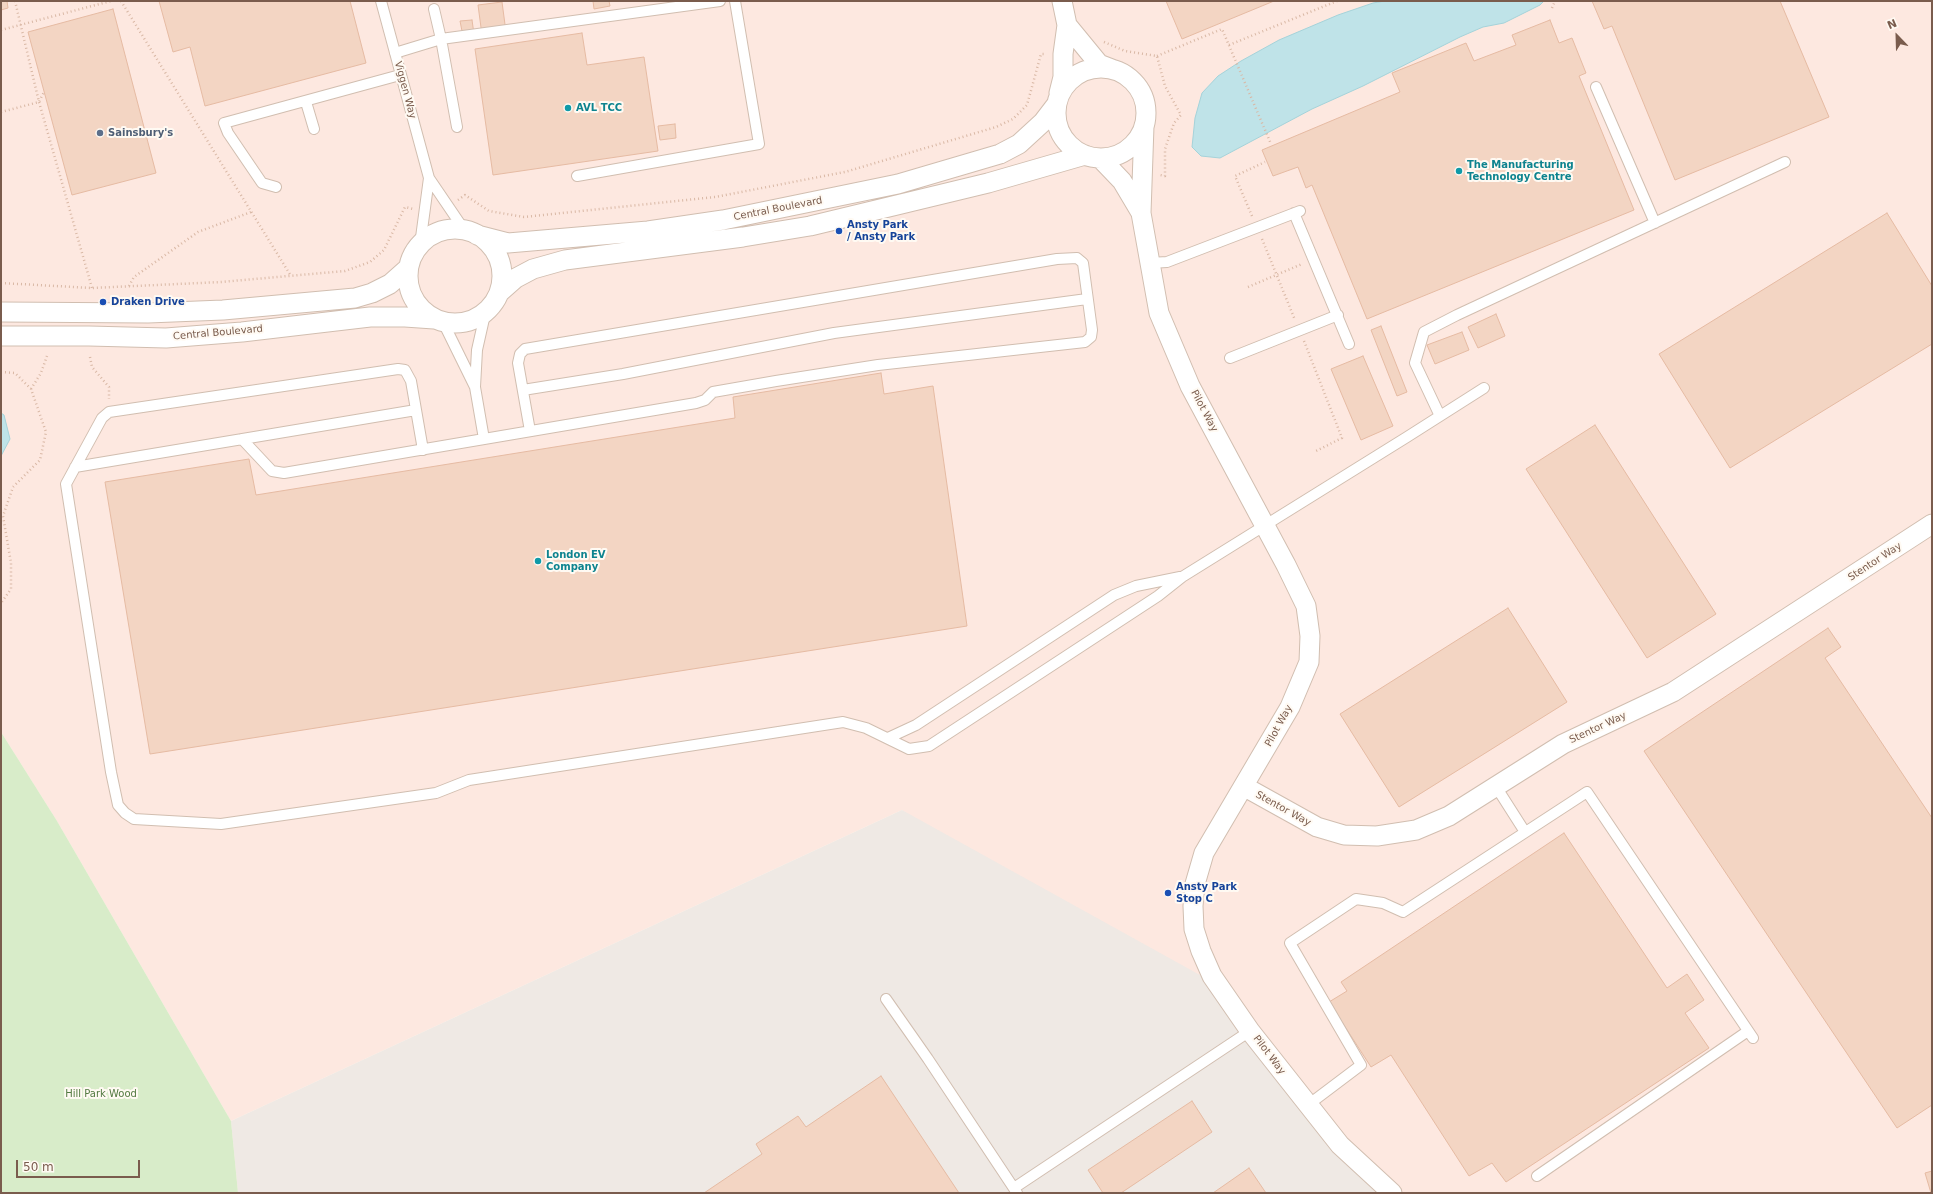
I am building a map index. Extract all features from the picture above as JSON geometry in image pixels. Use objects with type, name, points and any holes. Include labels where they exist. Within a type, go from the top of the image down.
[{"type":"street","points":[[1062,1],[1067,25],[1063,54],[1064,77],[1057,102],[1058,126],[1064,139],[1073,149],[1092,156],[1115,155],[1128,149],[1138,138],[1144,126],[1146,113],[1144,100],[1130,79],[1099,64],[1067,25]]},
{"type":"street","points":[[1057,102],[1066,85],[1077,75],[1091,69],[1105,68],[1118,72]]},
{"type":"street","name":"Central Boulevard","points":[[471,233],[508,243],[648,231],[723,220],[898,184],[1000,154],[1019,144],[1043,122],[1057,102]]},
{"type":"street","name":"Pilot Way","points":[[1144,126],[1144,173],[1141,213],[1159,313],[1190,386],[1264,527],[1286,564],[1306,606],[1310,636],[1309,662],[1290,707],[1245,787],[1204,852],[1195,884],[1193,906],[1194,928],[1212,976],[1250,1031],[1340,1145],[1390,1193]]},
{"type":"street","name":"Central Boulevard","points":[[499,293],[516,278],[533,269],[564,260],[743,238],[810,226],[988,184],[1092,156]]},
{"type":"street","name":"Pilot Way","points":[[1092,156],[1122,181],[1141,213]]},
{"type":"street","points":[[453,229],[471,233],[487,242],[499,260],[502,272],[499,293],[494,303],[478,317],[467,321],[454,323],[438,320],[419,308],[410,292],[408,268],[412,256],[420,245],[433,235],[442,231],[453,229]]},
{"type":"street","points":[[1,312],[148,314],[224,310],[355,298],[372,293],[390,284],[408,268]]},
{"type":"street","name":"Central Boulevard","points":[[1,336],[166,338],[242,332],[370,317],[404,317],[438,320]]},
{"type":"street","name":"Stentor Way","points":[[1245,787],[1316,827],[1344,835],[1377,836],[1416,830],[1449,816],[1495,785],[1563,744],[1673,692],[1931,526]]},
{"type":"lane","name":"Viggen Way","points":[[381,1],[429,178],[448,207],[471,233]]},
{"type":"lane","points":[[395,53],[441,39],[720,1]]},
{"type":"lane","points":[[577,176],[759,144],[735,1]]},
{"type":"lane","points":[[434,9],[457,127]]},
{"type":"lane","points":[[276,187],[262,183],[228,132],[224,123],[306,102],[400,75]]},
{"type":"lane","points":[[1596,87],[1655,223]]},
{"type":"lane","points":[[306,102],[314,129]]},
{"type":"lane","points":[[1440,416],[1415,363],[1424,332],[1457,315],[1785,162]]},
{"type":"lane","name":"Viggen Way","points":[[420,245],[429,178]]},
{"type":"lane","points":[[1150,263],[1167,262],[1297,212],[1314,259],[1349,344]]},
{"type":"lane","points":[[242,439],[272,471],[277,473],[423,450],[696,403],[705,400],[714,392],[776,381],[878,365],[1085,342],[1091,337],[1092,330],[1083,263],[1077,258],[1056,259],[526,349],[520,354],[518,363],[530,431]]},
{"type":"lane","points":[[523,390],[623,374],[834,333],[1087,299]]},
{"type":"lane","points":[[484,439],[475,387],[477,350],[486,310]]},
{"type":"lane","points":[[1230,358],[1338,315]]},
{"type":"lane","points":[[438,320],[475,387]]},
{"type":"lane","points":[[423,450],[408,374],[405,370],[398,369],[110,412],[102,418],[66,484],[111,772],[118,805],[125,813],[134,819],[228,823],[436,793],[469,780],[491,776],[843,722],[866,728],[909,749],[929,746],[1158,596],[1182,577],[1484,388]]},
{"type":"lane","points":[[76,467],[416,410]]},
{"type":"lane","points":[[888,738],[916,725],[1114,595],[1136,586],[1182,577]]},
{"type":"lane","points":[[1495,785],[1525,832]]},
{"type":"lane","points":[[1308,1105],[1361,1065],[1290,943],[1356,899],[1383,903],[1403,912],[1587,792],[1750,1034],[1537,1176]]},
{"type":"lane","points":[[886,999],[1016,1190],[1250,1031]]},
{"type":"path","points":[[15,1],[39,102],[92,288]]},
{"type":"path","points":[[1,30],[111,1]]},
{"type":"path","points":[[121,1],[291,276]]},
{"type":"path","points":[[1229,45],[1336,1]]},
{"type":"path","points":[[1552,8],[1555,1]]},
{"type":"path","points":[[1099,40],[1125,51],[1157,56],[1222,29],[1271,144]]},
{"type":"path","points":[[448,207],[465,195],[489,211],[524,217],[715,197],[846,172],[996,127],[1013,119],[1026,106],[1041,54]]},
{"type":"path","points":[[1154,173],[1165,176],[1165,149],[1174,123],[1181,115],[1164,86],[1157,56]]},
{"type":"path","points":[[1,112],[39,102],[44,92]]},
{"type":"path","points":[[1265,162],[1235,176],[1277,275],[1342,438],[1314,452]]},
{"type":"path","points":[[1,283],[92,288],[221,282],[345,271],[370,262],[384,250],[405,207],[424,210]]},
{"type":"path","points":[[129,286],[134,276],[198,232],[251,212]]},
{"type":"path","points":[[1248,287],[1314,259]]},
{"type":"path","points":[[31,389],[41,373],[47,356]]},
{"type":"path","points":[[90,357],[92,367],[109,387],[110,412]]},
{"type":"path","points":[[1,372],[15,373],[31,389],[46,432],[40,460],[13,487],[3,516],[11,563],[12,589],[1,603]]},
{"type":"shaded area","points":[[1,1],[1932,1],[1932,1193],[1392,1193],[902,810],[231,1121],[57,821],[1,732]]},
{"type":"shaded area","points":[[902,810],[1227,990],[1392,1193],[238,1193],[231,1121]]},
{"type":"green space","name":"Hill Park Wood","points":[[1,732],[57,821],[231,1121],[238,1193],[1,1193]]},
{"type":"water","points":[[1385,1],[1544,1],[1540,5],[1504,23],[1483,27],[1460,37],[1363,86],[1312,109],[1220,158],[1201,156],[1192,147],[1195,118],[1202,93],[1218,76],[1241,61],[1279,40],[1338,15],[1373,3]]},
{"type":"water","points":[[1,413],[4,415],[10,439],[1,456]]},
{"type":"building","points":[[1,1],[7,1],[8,8],[1,10]]},
{"type":"building","points":[[159,1],[350,1],[366,63],[205,106],[190,47],[173,52]]},
{"type":"building","points":[[593,1],[609,1],[610,6],[594,9]]},
{"type":"building","points":[[1166,1],[1274,1],[1182,39]]},
{"type":"building","points":[[1592,1],[1780,1],[1829,117],[1675,180],[1612,26],[1604,29]]},
{"type":"building","points":[[502,2],[506,32],[482,35],[478,5]]},
{"type":"building","name":"Sainsbury's","points":[[113,9],[156,173],[72,195],[28,32]]},
{"type":"building","points":[[472,20],[474,34],[463,36],[460,21]]},
{"type":"building","name":"The Manufacturing Technology Centre","points":[[1550,20],[1559,43],[1572,38],[1586,73],[1579,76],[1634,210],[1367,319],[1312,185],[1306,188],[1298,167],[1273,176],[1262,150],[1400,92],[1392,73],[1466,43],[1474,61],[1516,45],[1512,35]]},
{"type":"building","name":"AVL TCC","points":[[582,33],[587,65],[644,57],[658,151],[493,175],[475,49]]},
{"type":"building","points":[[675,124],[676,138],[660,140],[658,126]]},
{"type":"building","points":[[1887,213],[1932,286],[1932,344],[1730,468],[1659,354]]},
{"type":"building","points":[[1496,314],[1505,336],[1478,348],[1468,327]]},
{"type":"building","points":[[1381,326],[1407,392],[1397,396],[1371,330]]},
{"type":"building","points":[[1462,332],[1469,350],[1435,364],[1427,345]]},
{"type":"building","points":[[1363,356],[1393,426],[1361,440],[1331,369]]},
{"type":"building","name":"London EV Company","points":[[881,373],[884,394],[933,386],[967,626],[150,754],[105,482],[249,459],[256,495],[735,418],[733,397]]},
{"type":"building","points":[[1595,425],[1716,614],[1647,658],[1526,469]]},
{"type":"building","points":[[1508,608],[1567,702],[1399,807],[1340,714]]},
{"type":"building","points":[[1828,628],[1841,647],[1825,658],[1932,818],[1932,1105],[1897,1128],[1644,751]]},
{"type":"building","points":[[1564,833],[1667,988],[1687,974],[1704,1000],[1685,1013],[1709,1048],[1506,1182],[1492,1163],[1469,1176],[1391,1055],[1371,1067],[1329,1002],[1347,991],[1341,982]]},
{"type":"building","points":[[881,1076],[959,1193],[704,1193],[762,1154],[756,1144],[798,1116],[806,1127]]},
{"type":"building","points":[[1192,1101],[1212,1132],[1121,1193],[1103,1193],[1088,1170]]},
{"type":"building","points":[[1249,1168],[1266,1193],[1213,1193]]},
{"type":"building","points":[[1932,1171],[1932,1193],[1931,1193],[1925,1173]]},
{"type":"place","name":"AVL TCC","points":[[568,108]]},
{"type":"place","name":"Sainsbury's","points":[[100,133]]},
{"type":"place","name":"The Manufacturing Technology Centre","points":[[1459,171]]},
{"type":"place","name":"Ansty Park / Ansty Park","points":[[839,231]]},
{"type":"place","name":"Draken Drive","points":[[103,302]]},
{"type":"place","name":"London EV Company","points":[[538,561]]},
{"type":"place","name":"Ansty Park Stop C","points":[[1168,893]]}]
